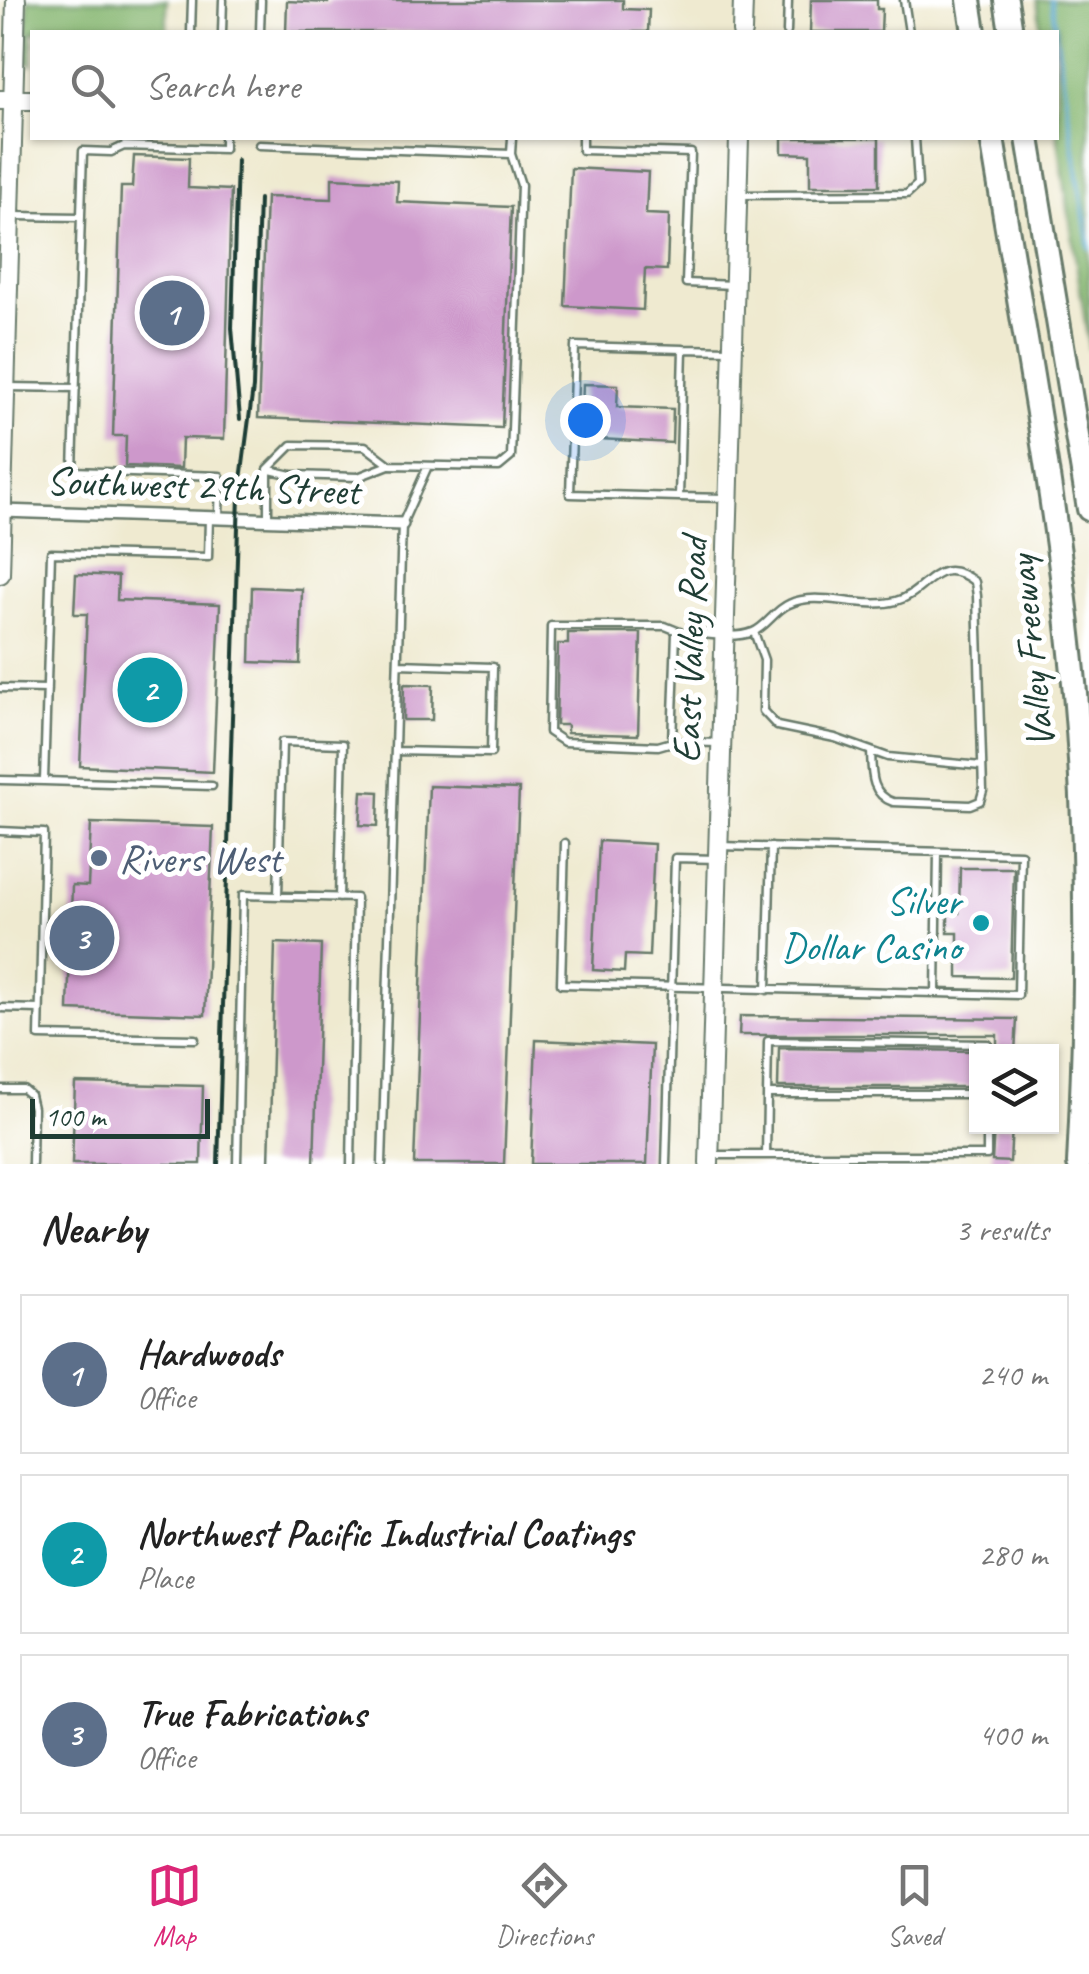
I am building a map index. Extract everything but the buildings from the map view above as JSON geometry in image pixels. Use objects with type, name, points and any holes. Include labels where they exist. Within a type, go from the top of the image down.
[{"type":"highway","points":[[969,0],[974,30]]},
{"type":"highway","points":[[1006,0],[1011,30]]},
{"type":"highway","name":"Valley Freeway","points":[[992,140],[1047,466],[1075,698],[1085,1012],[1078,1164]]},
{"type":"highway","points":[[1028,140],[1089,510]]},
{"type":"street","points":[[0,574],[16,0]]},
{"type":"street","points":[[742,30],[743,0]]},
{"type":"street","name":"East Valley Road","points":[[709,1160],[739,140]]},
{"type":"street","name":"Southwest 29th Street","points":[[2,510],[402,524]]},
{"type":"lane","points":[[191,30],[192,0]]},
{"type":"lane","points":[[222,30],[223,0]]},
{"type":"lane","points":[[260,30],[261,0]]},
{"type":"lane","points":[[787,30],[788,0]]},
{"type":"lane","points":[[904,0],[910,30]]},
{"type":"lane","points":[[44,781],[51,553],[208,558],[220,476],[74,472],[83,151],[111,152],[124,146],[224,149],[224,140]]},
{"type":"lane","points":[[322,140],[322,148]]},
{"type":"lane","points":[[268,470],[292,475],[358,477],[390,465],[499,467],[510,458],[521,184],[511,154],[512,140]]},
{"type":"lane","points":[[582,140],[582,150],[691,154],[686,284],[734,285]]},
{"type":"lane","points":[[738,194],[908,194],[918,184],[915,140]]},
{"type":"lane","points":[[259,145],[511,154]]},
{"type":"lane","points":[[12,216],[81,217]]},
{"type":"lane","points":[[728,498],[570,494],[575,346],[732,350]]},
{"type":"lane","points":[[678,497],[683,349]]},
{"type":"lane","points":[[6,387],[76,388]]},
{"type":"lane","points":[[268,519],[268,470],[292,445],[365,446],[390,465]]},
{"type":"lane","points":[[382,1164],[402,524],[428,466]]},
{"type":"lane","points":[[721,743],[672,742],[658,746],[564,742],[554,736],[548,726],[551,626],[665,626],[680,632],[724,635],[754,632],[790,602],[894,602],[930,578],[945,571],[960,571],[975,582],[977,596],[984,790],[980,801],[970,805],[892,802],[876,791],[871,751]]},
{"type":"lane","points":[[672,742],[674,637],[680,632]]},
{"type":"lane","points":[[754,632],[764,660],[763,711],[776,726],[835,738],[888,757],[981,766]]},
{"type":"lane","points":[[395,751],[491,753],[493,667],[398,664]]},
{"type":"lane","points":[[0,688],[47,689]]},
{"type":"lane","points":[[278,896],[282,742],[297,742],[343,744],[339,898]]},
{"type":"lane","points":[[0,780],[212,786]]},
{"type":"lane","points":[[0,832],[44,832],[38,1036],[195,1040]]},
{"type":"lane","points":[[565,843],[561,984],[672,988],[1018,994],[1021,854],[771,848],[675,858],[672,988],[666,1164]]},
{"type":"lane","points":[[767,990],[771,848]]},
{"type":"lane","points":[[936,993],[938,852]]},
{"type":"lane","points":[[237,1164],[243,896],[356,898],[350,1164]]},
{"type":"lane","points":[[0,1008],[39,1009]]},
{"type":"lane","points":[[766,1155],[768,1041],[988,1044]]},
{"type":"lane","points":[[0,1089],[23,1089],[30,1095],[32,1164]]},
{"type":"lane","points":[[767,1094],[969,1094]]},
{"type":"lane","points":[[709,1160],[766,1155],[987,1155],[987,1134]]},
{"type":"green space","points":[[28,0],[167,0],[167,30],[30,30],[30,64],[26,61]]},
{"type":"green space","points":[[1037,0],[1089,0],[1089,350],[1058,140],[1059,30],[1041,30]]},
{"type":"waterway","points":[[1051,0],[1056,30]]},
{"type":"waterway","points":[[1059,53],[1089,248]]},
{"type":"railway","points":[[237,160],[232,328],[240,419]]},
{"type":"railway","points":[[218,1164],[239,495],[253,388],[259,199]]},
{"type":"place","name":"Hardwoods","points":[[172,313]]},
{"type":"place","name":"Northwest Pacific Industrial Coatings","points":[[150,690]]},
{"type":"place","name":"Rivers West","points":[[99,858]]},
{"type":"place","name":"Silver Dollar Casino","points":[[981,923]]},
{"type":"place","name":"True Fabrications","points":[[82,938]]}]
